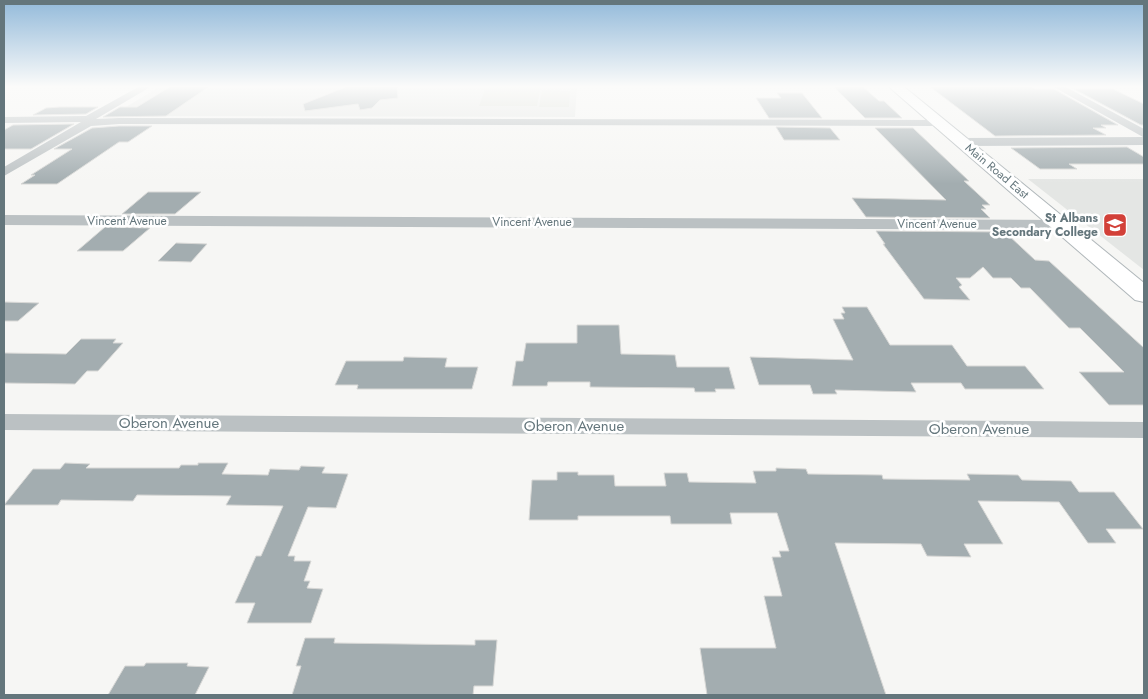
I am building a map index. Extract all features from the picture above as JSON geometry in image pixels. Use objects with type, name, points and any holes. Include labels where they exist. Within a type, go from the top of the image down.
[{"type":"main road","name":"Main Road East","points":[[935,119],[1144,295]]},
{"type":"street","points":[[4,172],[93,119]]},
{"type":"street","points":[[1116,119],[1144,134]]},
{"type":"street","points":[[4,120],[940,123]]},
{"type":"street","points":[[962,142],[1144,141]]},
{"type":"street","name":"Vincent Avenue","points":[[4,220],[1061,225]]},
{"type":"street","name":"Oberon Avenue","points":[[4,422],[1144,430]]},
{"type":"shaded area","name":"St Albans Secondary College","points":[[1028,179],[1144,179],[1144,270]]},
{"type":"building","points":[[972,119],[1107,119],[1118,125],[1101,125],[1106,128],[1093,128],[1106,135],[995,136]]},
{"type":"building","points":[[1129,119],[1144,119],[1144,125]]},
{"type":"building","points":[[74,124],[31,149],[4,149],[4,130],[13,125]]},
{"type":"building","points":[[152,126],[128,142],[119,142],[57,184],[21,184],[35,175],[31,175],[72,149],[54,149],[92,128]]},
{"type":"building","points":[[776,127],[830,128],[840,140],[784,140]]},
{"type":"building","points":[[875,128],[913,128],[969,181],[964,181],[990,205],[982,205],[986,209],[981,209],[990,218],[866,217],[852,198],[946,200]]},
{"type":"building","points":[[1127,147],[1144,157],[1144,164],[1069,164],[1077,169],[1040,169],[1011,148]]},
{"type":"building","points":[[148,192],[201,192],[175,214],[122,214]]},
{"type":"building","points":[[105,227],[150,228],[123,251],[77,251]]},
{"type":"building","points":[[876,231],[1005,232],[1035,260],[1049,261],[1144,348],[1144,405],[1109,405],[1079,372],[1124,372],[1080,328],[1069,328],[1030,288],[1021,288],[1011,278],[993,278],[983,267],[970,278],[956,278],[962,285],[959,287],[970,300],[924,299],[883,244],[885,244]]},
{"type":"building","points":[[176,243],[207,244],[191,262],[158,261]]},
{"type":"building","points":[[4,302],[39,303],[18,321],[4,321]]},
{"type":"building","points":[[842,307],[867,307],[890,345],[952,345],[967,366],[1025,366],[1044,389],[965,389],[961,383],[911,383],[916,392],[835,390],[837,394],[813,394],[810,385],[759,385],[750,357],[853,360],[833,319],[844,319],[841,313],[845,313]]},
{"type":"building","points":[[577,325],[619,325],[621,354],[675,355],[677,367],[729,367],[735,389],[715,389],[716,392],[695,392],[694,388],[590,387],[590,382],[548,382],[547,386],[512,386],[516,361],[523,361],[526,343],[577,343]]},
{"type":"building","points":[[81,339],[116,339],[113,343],[123,343],[98,371],[87,371],[75,384],[4,383],[4,353],[66,354]]},
{"type":"building","points":[[404,357],[447,358],[445,367],[478,367],[472,389],[357,389],[358,385],[335,385],[346,361],[403,361]]},
{"type":"building","points":[[65,463],[90,464],[86,468],[179,468],[181,465],[198,465],[198,463],[228,463],[222,474],[268,475],[270,469],[299,470],[301,466],[325,467],[322,473],[348,474],[336,508],[308,507],[288,556],[295,556],[294,561],[311,561],[304,581],[310,581],[307,588],[323,589],[311,623],[247,623],[255,603],[235,603],[256,556],[261,556],[283,506],[226,505],[231,496],[137,495],[133,501],[61,500],[58,505],[4,505],[33,469],[60,469]]},
{"type":"building","points":[[776,468],[806,469],[808,474],[882,475],[883,479],[970,480],[967,474],[1018,475],[1022,480],[1071,481],[1079,492],[1114,492],[1143,529],[1106,529],[1116,543],[1088,543],[1059,502],[978,501],[1003,544],[964,544],[971,557],[927,556],[921,544],[835,543],[886,695],[707,695],[700,648],[776,648],[764,596],[782,596],[772,557],[781,557],[779,551],[789,551],[777,513],[730,513],[732,524],[671,524],[670,516],[578,516],[578,520],[529,520],[532,480],[557,480],[557,472],[578,472],[578,475],[614,475],[615,486],[666,486],[664,473],[687,473],[689,482],[756,483],[753,471],[776,471]]},
{"type":"building","points":[[305,638],[335,638],[334,643],[475,645],[475,640],[497,640],[493,686],[474,686],[473,695],[292,695],[301,666],[296,666]]},
{"type":"building","points":[[146,663],[188,663],[187,666],[209,667],[195,695],[108,695],[125,666],[144,666]]},
{"type":"place","name":"St Albans Secondary College","points":[[1115,225]]}]
